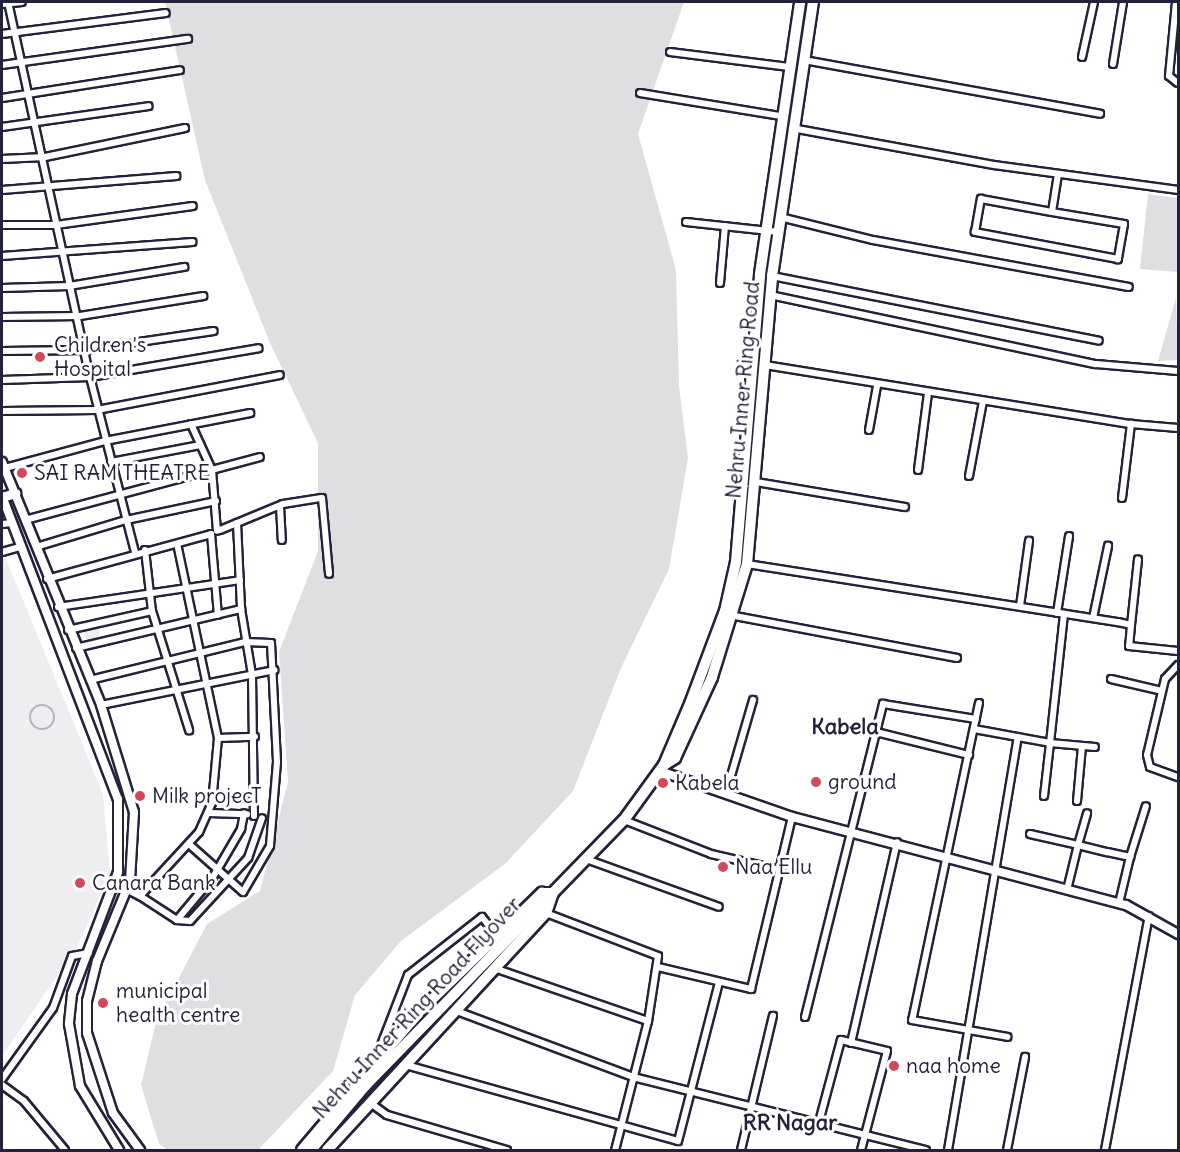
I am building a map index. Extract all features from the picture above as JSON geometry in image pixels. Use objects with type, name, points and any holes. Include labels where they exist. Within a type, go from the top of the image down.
[{"type":"main road","name":"Nehru Inner Ring Road","points":[[553,893],[624,820],[662,768],[717,632],[736,562],[765,231],[800,2]]},
{"type":"main road","name":"Nehru Inner Ring Road","points":[[662,768],[675,758],[687,734],[735,616],[747,564],[756,482],[772,276],[792,127],[813,2]]},
{"type":"main road","points":[[2,497],[15,493]]},
{"type":"main road","points":[[302,1150],[376,1058],[542,893],[553,893],[544,909],[494,968],[402,1064],[327,1150]]},
{"type":"main road","name":"Nehru Inner Ring Road Flyover","points":[[311,1150],[365,1086],[544,909]]},
{"type":"street","points":[[22,2],[6,3],[25,97],[32,125],[45,157],[62,255],[69,286],[80,316],[97,410],[135,552]]},
{"type":"street","points":[[1082,57],[1094,2]]},
{"type":"street","points":[[1113,64],[1123,2]]},
{"type":"street","points":[[1176,2],[1169,76],[1179,83]]},
{"type":"street","points":[[2,34],[166,13]]},
{"type":"street","points":[[2,65],[188,39]]},
{"type":"street","points":[[670,52],[789,67]]},
{"type":"street","points":[[803,60],[1100,114]]},
{"type":"street","points":[[2,98],[25,97],[180,70]]},
{"type":"street","points":[[640,93],[781,116]]},
{"type":"street","points":[[2,127],[32,125],[149,106]]},
{"type":"street","points":[[792,127],[1058,174],[1179,190]]},
{"type":"street","points":[[2,159],[45,157],[185,128]]},
{"type":"street","points":[[1052,212],[1058,174]]},
{"type":"street","points":[[2,190],[50,189],[176,176]]},
{"type":"street","points":[[981,199],[1052,212],[1124,224],[1118,259],[975,232],[981,199]]},
{"type":"street","points":[[2,225],[56,225],[193,206]]},
{"type":"street","points":[[780,217],[873,240],[1129,287]]},
{"type":"street","points":[[686,222],[778,232]]},
{"type":"street","points":[[720,283],[725,226]]},
{"type":"street","points":[[2,256],[62,255],[192,242]]},
{"type":"street","points":[[2,288],[69,286],[184,267]]},
{"type":"street","points":[[772,276],[1099,341]]},
{"type":"street","points":[[770,295],[1096,364],[1179,370]]},
{"type":"street","points":[[2,318],[80,316],[202,296]]},
{"type":"street","points":[[2,351],[85,350],[214,332]]},
{"type":"street","points":[[2,380],[90,377],[258,348]]},
{"type":"street","points":[[765,365],[877,386],[1131,424],[1179,428]]},
{"type":"street","points":[[2,411],[97,410],[280,375]]},
{"type":"street","points":[[869,430],[877,386]]},
{"type":"street","points":[[918,470],[928,393]]},
{"type":"street","points":[[969,476],[983,401]]},
{"type":"street","points":[[140,1150],[113,1113],[87,1033],[87,1001],[97,961],[126,889],[135,852],[134,812],[101,705],[58,607],[3,465],[105,441],[250,413]]},
{"type":"street","points":[[191,424],[212,470],[220,530]]},
{"type":"street","points":[[1122,498],[1131,424]]},
{"type":"street","points":[[111,462],[200,445]]},
{"type":"street","points":[[25,520],[118,492],[260,457]]},
{"type":"street","points":[[756,482],[905,507]]},
{"type":"street","points":[[2,497],[19,547],[118,799],[120,861],[70,1011],[74,1060],[94,1115],[119,1150]]},
{"type":"street","points":[[47,580],[135,552],[177,544],[211,534],[279,506],[324,500],[329,574]]},
{"type":"street","points":[[36,547],[126,519],[216,501]]},
{"type":"street","points":[[279,506],[282,540]]},
{"type":"street","points":[[237,522],[241,609],[252,675],[255,737],[254,816]]},
{"type":"street","points":[[2,525],[12,524]]},
{"type":"street","points":[[211,534],[218,615]]},
{"type":"street","points":[[1044,796],[1069,536]]},
{"type":"street","points":[[1020,606],[1029,541]]},
{"type":"street","points":[[140,896],[189,844],[209,813],[218,738],[200,652],[183,591],[177,544]]},
{"type":"street","points":[[1093,618],[1108,546]]},
{"type":"street","points":[[2,552],[19,547]]},
{"type":"street","points":[[145,550],[153,595],[152,611],[179,689],[189,730]]},
{"type":"street","points":[[1138,559],[1129,646],[1179,651]]},
{"type":"street","points":[[747,564],[1131,625]]},
{"type":"street","points":[[58,607],[183,591],[240,580]]},
{"type":"street","points":[[76,648],[241,609]]},
{"type":"street","points":[[68,630],[152,611]]},
{"type":"street","points":[[735,616],[957,658]]},
{"type":"street","points":[[90,680],[200,652],[245,642],[269,640],[274,670],[274,821],[270,846],[248,890],[239,891],[229,884],[218,868],[189,844]]},
{"type":"street","points":[[1179,665],[1169,671],[1162,691],[1148,763],[1179,777]]},
{"type":"street","points":[[101,705],[274,670]]},
{"type":"street","points":[[1111,679],[1162,691]]},
{"type":"street","points":[[726,793],[753,700]]},
{"type":"street","points":[[805,1017],[848,832],[882,704],[976,719]]},
{"type":"street","points":[[979,704],[912,1020],[1008,1037]]},
{"type":"street","points":[[974,729],[1050,743],[1095,747]]},
{"type":"street","points":[[876,732],[969,755]]},
{"type":"street","points":[[218,738],[255,737]]},
{"type":"street","points":[[948,1150],[1018,737]]},
{"type":"street","points":[[1077,801],[1082,746]]},
{"type":"street","points":[[662,768],[792,817],[898,842],[947,858],[1119,903],[1149,916],[1179,934]]},
{"type":"street","points":[[1119,903],[1146,806]]},
{"type":"street","points":[[209,813],[244,813],[274,821]]},
{"type":"street","points":[[177,920],[218,868],[244,813]]},
{"type":"street","points":[[1067,890],[1087,813]]},
{"type":"street","points":[[658,967],[751,989],[792,817]]},
{"type":"street","points":[[126,889],[177,920],[190,921],[229,884],[248,858],[262,818]]},
{"type":"street","points":[[624,820],[711,854],[781,870]]},
{"type":"street","points":[[1030,834],[1130,857]]},
{"type":"street","points":[[851,1042],[898,842]]},
{"type":"street","points":[[585,859],[719,907]]},
{"type":"street","points":[[544,909],[636,944],[658,956],[648,1021],[615,1150]]},
{"type":"street","points":[[1106,1150],[1149,916]]},
{"type":"street","points":[[376,1058],[408,975],[482,917],[497,936]]},
{"type":"street","points":[[2,1079],[53,1008],[72,956],[88,953]]},
{"type":"street","points":[[494,968],[648,1021]]},
{"type":"street","points":[[402,1064],[621,1128],[678,1141],[719,982]]},
{"type":"street","points":[[454,1010],[633,1077],[926,1150]]},
{"type":"street","points":[[741,1150],[773,1016]]},
{"type":"street","points":[[819,1122],[841,1040],[887,1051],[861,1150]]},
{"type":"street","points":[[1007,1150],[1025,1057]]},
{"type":"street","points":[[2,1085],[24,1101],[65,1150]]},
{"type":"street","points":[[369,1102],[387,1114],[507,1150]]},
{"type":"shaded area","points":[[165,2],[684,2],[638,134],[676,270],[679,386],[688,458],[669,569],[621,668],[573,791],[506,863],[401,941],[355,995],[333,1071],[258,1150],[168,1150],[159,1144],[141,1085],[156,1022],[207,924],[260,891],[288,782],[279,652],[318,551],[318,443],[270,343],[205,180]]},
{"type":"shaded area","points":[[1148,194],[1178,198],[1178,272],[1140,269]]},
{"type":"shaded area","points":[[1176,298],[1178,360],[1158,361]]},
{"type":"shaded area","points":[[6,559],[103,794],[110,874],[77,947],[2,1056],[2,560]]},
{"type":"shaded area","points":[[89,626],[95,626],[100,634],[98,640],[89,642],[84,637],[84,631]]},
{"type":"waterway","points":[[42,705],[50,709],[54,717],[50,725],[42,729],[34,725],[30,717],[34,709],[42,705]]},
{"type":"place","name":"Children's Hospital","points":[[40,357]]},
{"type":"place","name":"SAI RAM THEATRE","points":[[22,473]]},
{"type":"place","name":"ground","points":[[816,782]]},
{"type":"place","name":"Kabela","points":[[663,783]]},
{"type":"place","name":"Milk projecT","points":[[140,796]]},
{"type":"place","name":"Naa Ellu","points":[[723,867]]},
{"type":"place","name":"Canara Bank","points":[[80,883]]},
{"type":"place","name":"municipal health centre","points":[[103,1003]]},
{"type":"place","name":"naa home","points":[[894,1066]]},
{"type":"district","name":"Kabela","points":[[845,727]]},
{"type":"district","name":"RR Nagar","points":[[790,1123]]}]
